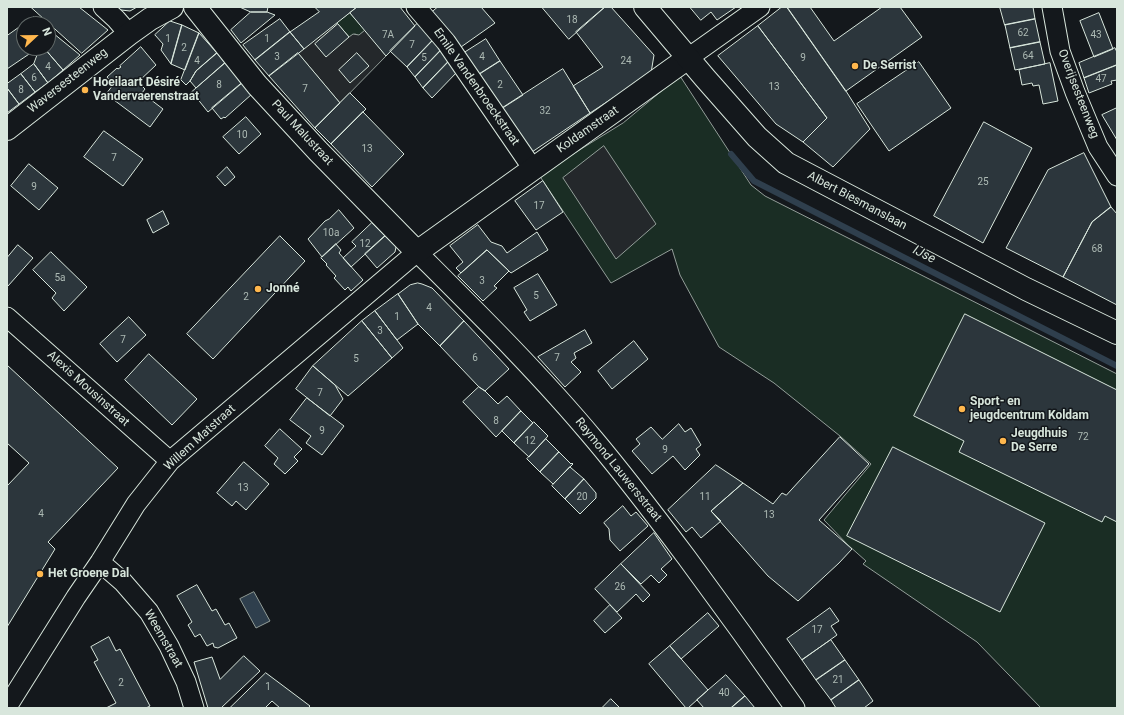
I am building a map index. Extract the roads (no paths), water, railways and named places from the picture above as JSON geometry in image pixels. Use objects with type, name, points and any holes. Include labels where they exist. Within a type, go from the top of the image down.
[{"type":"street","points":[[103,7],[129,34]]},
{"type":"street","name":"Waversesteenweg","points":[[7,129],[129,34],[150,19],[172,7]]},
{"type":"street","name":"Paul Malustraat","points":[[195,7],[257,85],[318,151],[416,252]]},
{"type":"street","name":"Emile Vandenbroeckstraat","points":[[416,7],[446,42],[534,169]]},
{"type":"street","name":"Albert Biesmanslaan","points":[[645,7],[757,137],[786,163],[1026,289],[1117,333]]},
{"type":"street","name":"Koldamstraat","points":[[416,252],[760,7]]},
{"type":"street","name":"Overijsesteenweg","points":[[1052,7],[1060,51],[1075,92],[1098,147],[1117,176]]},
{"type":"street","name":"Willem Matstraat","points":[[7,707],[136,504],[170,462],[416,252]]},
{"type":"street","name":"Raymond Lauwersstraat","points":[[416,252],[493,328],[548,386],[594,438],[741,631],[795,708]]},
{"type":"street","name":"Alexis Mousinstraat","points":[[7,317],[170,462]]},
{"type":"street","name":"Weemstraat","points":[[100,562],[123,582],[149,612],[169,646],[186,682],[194,708]]},
{"type":"water","points":[[254,592],[270,621],[256,628],[240,599]]},
{"type":"waterway","name":"IJse","points":[[731,154],[754,181],[1117,366]]},
{"type":"place","name":"De Serrist","points":[[855,66]]},
{"type":"place","name":"Hoeilaart Désiré Vandervaerenstraat","points":[[85,90]]},
{"type":"place","name":"Jonné","points":[[258,289]]},
{"type":"place","name":"Sport- en jeugdcentrum Koldam","points":[[962,409]]},
{"type":"place","name":"Jeugdhuis De Serre","points":[[1003,441]]},
{"type":"place","name":"Het Groene Dal","points":[[40,574]]}]
